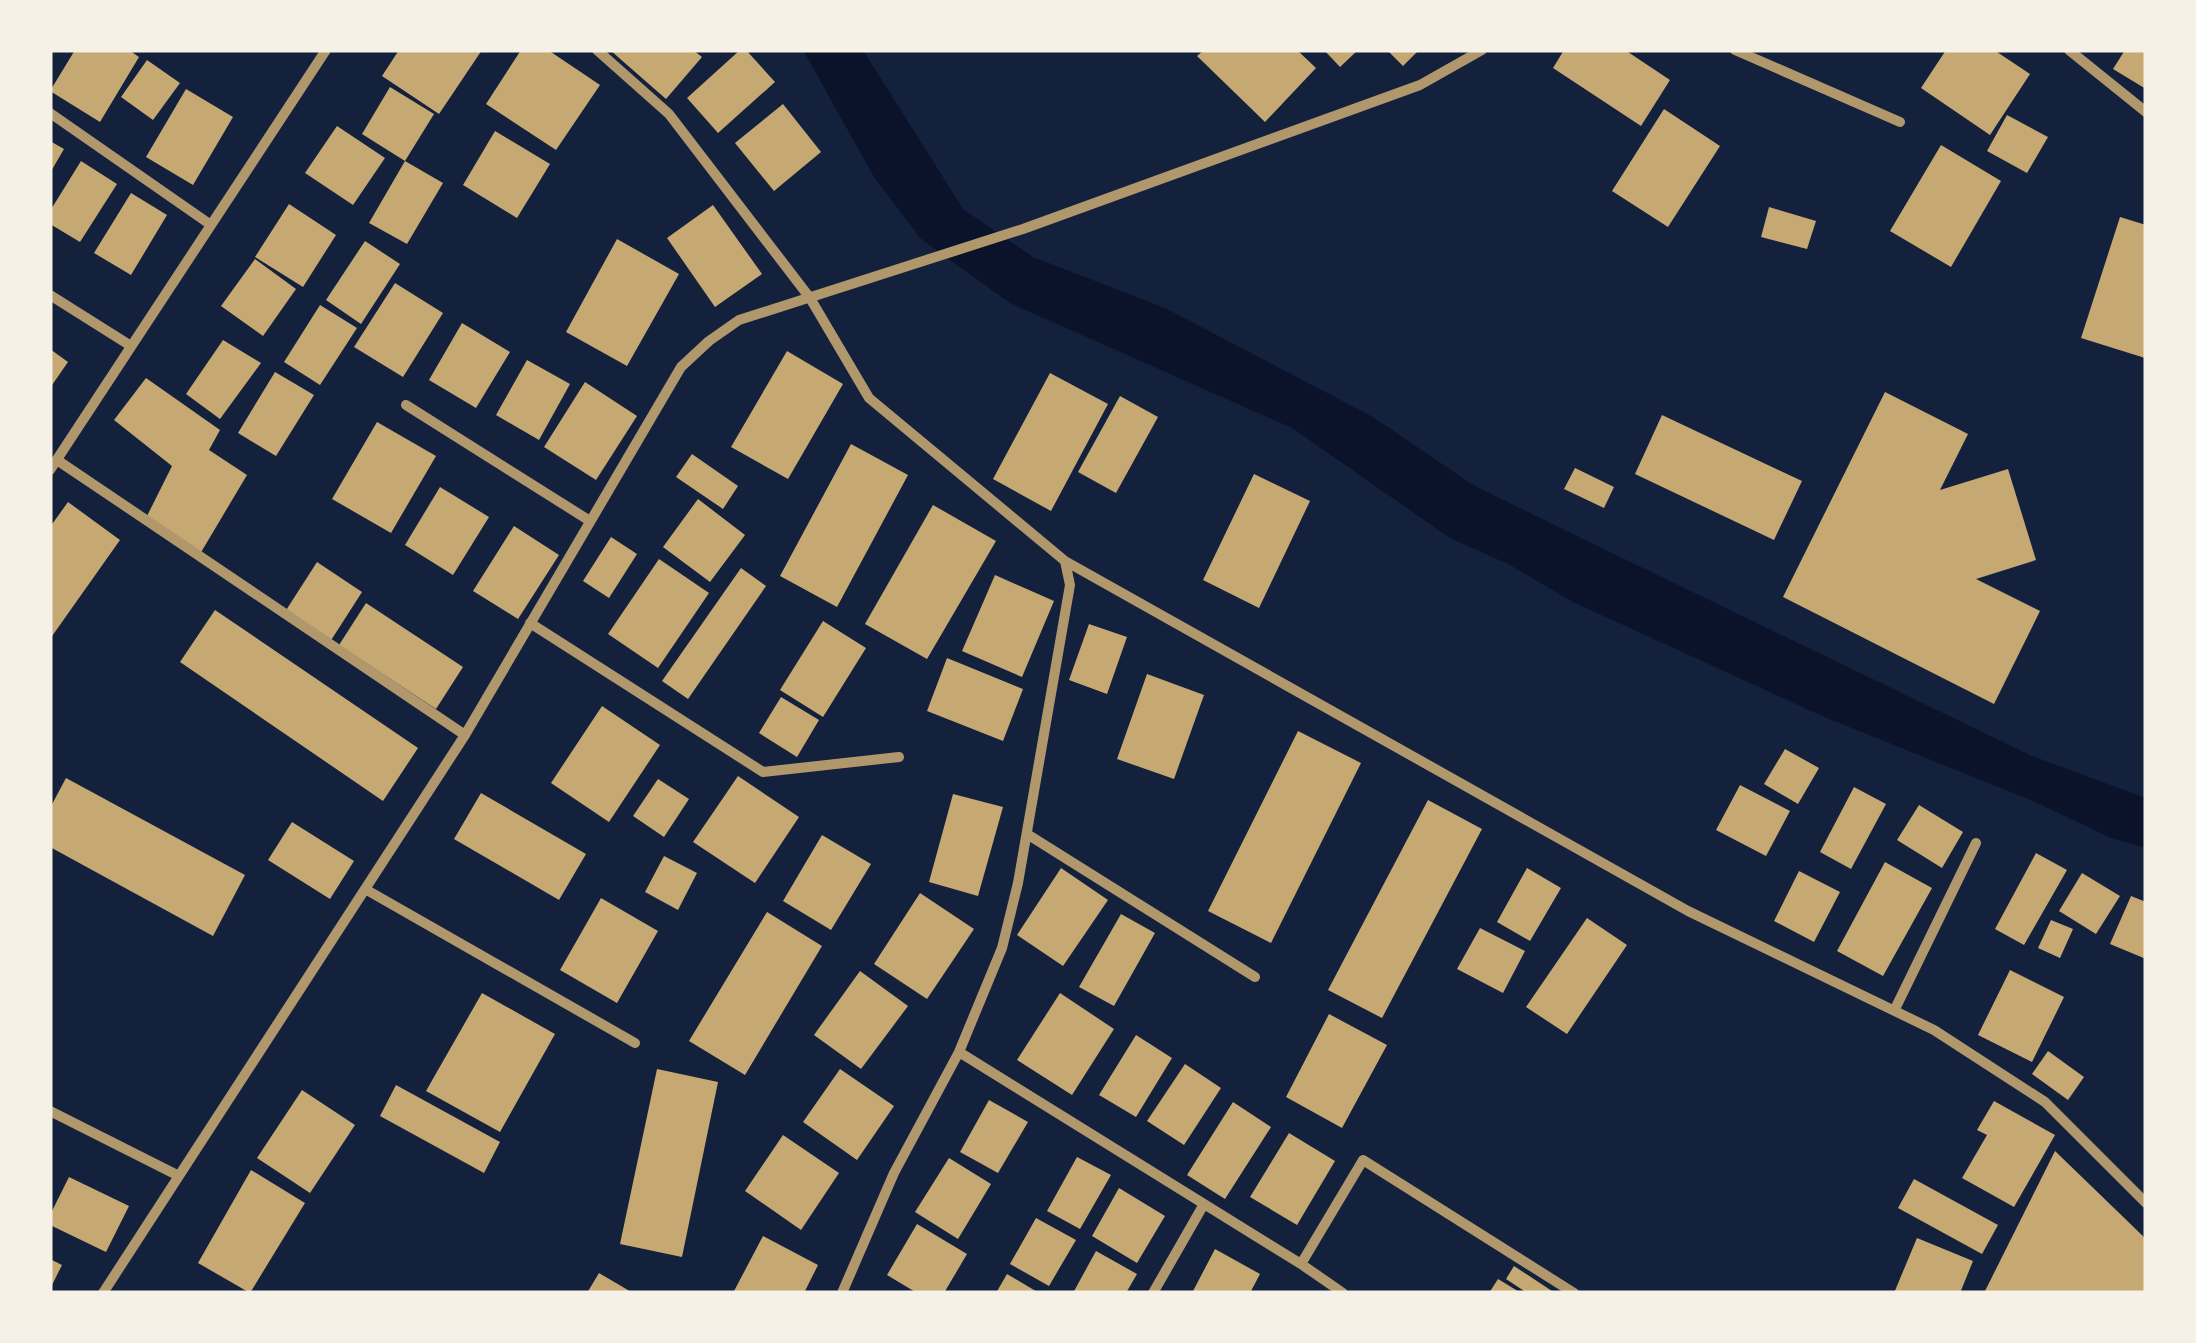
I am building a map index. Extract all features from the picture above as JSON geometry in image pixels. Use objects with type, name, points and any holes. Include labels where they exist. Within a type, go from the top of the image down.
[{"type":"street","points":[[326,50],[53,465],[464,734]]},
{"type":"street","points":[[597,50],[669,114],[810,298],[869,398],[1065,560],[1688,911],[1895,1008],[2046,1102],[2146,1203]]},
{"type":"street","points":[[103,1293],[464,734],[681,367],[708,341],[739,320],[1023,229],[1420,85],[1482,50]]},
{"type":"street","points":[[1735,50],[1900,122]]},
{"type":"street","points":[[2069,50],[2146,112]]},
{"type":"street","points":[[50,113],[211,225]]},
{"type":"street","points":[[50,295],[131,346]]},
{"type":"street","points":[[406,405],[590,520]]},
{"type":"street","points":[[848,1291],[894,1173],[959,1052],[1002,948],[1070,585],[1065,560]]},
{"type":"street","points":[[530,623],[763,772],[900,757]]},
{"type":"street","points":[[1026,834],[1255,978]]},
{"type":"street","points":[[1895,1008],[1976,843]]},
{"type":"street","points":[[364,890],[635,1043]]},
{"type":"street","points":[[959,1052],[1344,1293]]},
{"type":"street","points":[[50,1112],[179,1176]]},
{"type":"street","points":[[1301,1264],[1363,1160],[1574,1293]]},
{"type":"street","points":[[1153,1293],[1204,1204]]},
{"type":"water","points":[[803,50],[863,50],[963,209],[1033,257],[1165,308],[1373,417],[1473,485],[1583,539],[2032,756],[2146,798],[2146,848],[2111,838],[2033,801],[1822,716],[1573,602],[1510,565],[1450,538],[1292,428],[1010,303],[921,239],[874,177]]},
{"type":"building","points":[[75,50],[129,50],[139,57],[100,122],[50,91]]},
{"type":"building","points":[[399,50],[482,50],[439,114],[382,76]]},
{"type":"building","points":[[521,50],[548,50],[600,85],[556,150],[486,104]]},
{"type":"building","points":[[610,50],[693,50],[702,57],[666,99]]},
{"type":"building","points":[[740,50],[746,50],[775,82],[718,133],[687,98]]},
{"type":"building","points":[[1204,50],[1297,50],[1316,68],[1265,122],[1197,56]]},
{"type":"building","points":[[1324,50],[1358,50],[1340,67]]},
{"type":"building","points":[[1387,50],[1419,50],[1403,66]]},
{"type":"building","points":[[1564,50],[1625,50],[1670,80],[1641,126],[1553,68]]},
{"type":"building","points":[[1946,50],[1994,50],[2030,74],[1990,135],[1921,88]]},
{"type":"building","points":[[2125,50],[2146,51],[2146,89],[2113,69]]},
{"type":"building","points":[[147,60],[180,83],[153,120],[121,97]]},
{"type":"building","points":[[390,87],[434,114],[405,161],[362,134]]},
{"type":"building","points":[[186,89],[233,117],[193,185],[146,157]]},
{"type":"building","points":[[783,104],[821,152],[774,191],[735,143]]},
{"type":"building","points":[[1664,109],[1720,146],[1668,227],[1612,191]]},
{"type":"building","points":[[2007,115],[2048,137],[2027,173],[1987,151]]},
{"type":"building","points":[[337,126],[385,158],[353,205],[305,173]]},
{"type":"building","points":[[495,131],[550,164],[517,218],[463,185]]},
{"type":"building","points":[[50,141],[64,149],[50,173]]},
{"type":"building","points":[[1941,145],[2001,181],[1951,267],[1890,231]]},
{"type":"building","points":[[81,161],[117,184],[80,242],[50,224],[50,211]]},
{"type":"building","points":[[405,161],[443,183],[407,244],[369,223]]},
{"type":"building","points":[[131,193],[167,215],[131,275],[94,253]]},
{"type":"building","points":[[289,204],[336,235],[303,287],[255,257]]},
{"type":"building","points":[[713,205],[762,274],[715,307],[667,238]]},
{"type":"building","points":[[1769,207],[1816,221],[1807,249],[1761,237]]},
{"type":"building","points":[[2120,217],[2146,225],[2145,358],[2081,338]]},
{"type":"building","points":[[617,239],[679,274],[627,366],[566,332]]},
{"type":"building","points":[[365,241],[400,264],[361,324],[326,300]]},
{"type":"building","points":[[255,259],[296,289],[263,336],[221,306]]},
{"type":"building","points":[[395,283],[443,313],[403,377],[354,347]]},
{"type":"building","points":[[320,305],[357,328],[320,385],[284,362]]},
{"type":"building","points":[[462,323],[510,352],[476,408],[429,380]]},
{"type":"building","points":[[223,340],[261,363],[220,419],[186,394]]},
{"type":"building","points":[[50,349],[68,362],[50,388]]},
{"type":"building","points":[[787,351],[843,384],[788,479],[731,447]]},
{"type":"building","points":[[527,360],[570,384],[539,440],[496,415]]},
{"type":"building","points":[[275,372],[314,395],[276,456],[238,433]]},
{"type":"building","points":[[1050,373],[1108,404],[1051,511],[993,479]]},
{"type":"building","points":[[146,378],[220,430],[209,450],[247,475],[200,554],[145,520],[172,466],[114,420]]},
{"type":"building","points":[[585,382],[637,416],[596,480],[544,447]]},
{"type":"building","points":[[1885,392],[1968,434],[1940,490],[2008,469],[2036,560],[1976,579],[2040,611],[1994,704],[1783,597]]},
{"type":"building","points":[[1120,396],[1158,417],[1116,493],[1078,472]]},
{"type":"building","points":[[1662,415],[1802,481],[1774,540],[1635,474]]},
{"type":"building","points":[[377,422],[436,456],[391,533],[332,499]]},
{"type":"building","points":[[851,444],[908,475],[837,607],[780,576]]},
{"type":"building","points":[[692,454],[738,486],[723,509],[676,477]]},
{"type":"building","points":[[1575,468],[1614,487],[1604,508],[1564,489]]},
{"type":"building","points":[[1254,474],[1310,501],[1259,608],[1203,580]]},
{"type":"building","points":[[440,487],[489,517],[453,575],[405,545]]},
{"type":"building","points":[[698,499],[745,535],[710,582],[663,547]]},
{"type":"building","points":[[68,502],[120,540],[50,639],[50,527]]},
{"type":"building","points":[[933,505],[996,541],[927,659],[865,624]]},
{"type":"building","points":[[514,526],[559,555],[518,619],[473,591]]},
{"type":"building","points":[[611,537],[637,554],[609,598],[583,581]]},
{"type":"building","points":[[659,559],[709,593],[658,668],[608,634]]},
{"type":"building","points":[[317,562],[362,592],[328,645],[283,615]]},
{"type":"building","points":[[741,568],[766,586],[688,699],[662,681]]},
{"type":"building","points":[[995,575],[1054,601],[1022,677],[962,651]]},
{"type":"building","points":[[366,603],[463,667],[436,709],[339,645]]},
{"type":"building","points":[[215,610],[418,748],[383,801],[180,662]]},
{"type":"building","points":[[823,621],[866,648],[823,717],[780,690]]},
{"type":"building","points":[[1089,624],[1127,637],[1107,694],[1069,680]]},
{"type":"building","points":[[947,658],[1023,689],[1003,741],[927,711]]},
{"type":"building","points":[[1147,674],[1204,695],[1174,779],[1117,759]]},
{"type":"building","points":[[781,697],[819,720],[797,757],[759,733]]},
{"type":"building","points":[[602,706],[660,745],[609,822],[551,783]]},
{"type":"building","points":[[1298,731],[1361,763],[1271,943],[1208,911]]},
{"type":"building","points":[[1785,749],[1819,768],[1798,804],[1764,784]]},
{"type":"building","points":[[738,776],[799,817],[755,883],[693,842]]},
{"type":"building","points":[[66,778],[245,875],[213,936],[50,847],[50,808]]},
{"type":"building","points":[[658,779],[689,799],[664,837],[633,816]]},
{"type":"building","points":[[1740,785],[1790,811],[1766,856],[1716,830]]},
{"type":"building","points":[[1854,787],[1886,804],[1851,869],[1820,852]]},
{"type":"building","points":[[481,793],[586,854],[559,900],[454,839]]},
{"type":"building","points":[[953,794],[1003,807],[978,896],[929,882]]},
{"type":"building","points":[[1428,800],[1482,829],[1382,1018],[1328,990]]},
{"type":"building","points":[[1919,805],[1963,832],[1942,868],[1897,840]]},
{"type":"building","points":[[292,822],[354,861],[330,899],[268,860]]},
{"type":"building","points":[[822,835],[871,864],[831,930],[783,901]]},
{"type":"building","points":[[2036,853],[2067,870],[2024,945],[1995,929]]},
{"type":"building","points":[[664,856],[697,873],[678,910],[645,892]]},
{"type":"building","points":[[1885,862],[1932,888],[1883,976],[1837,951]]},
{"type":"building","points":[[1061,868],[1108,900],[1063,966],[1017,935]]},
{"type":"building","points":[[1527,868],[1561,888],[1530,941],[1497,922]]},
{"type":"building","points":[[1799,871],[1840,892],[1814,942],[1774,921]]},
{"type":"building","points":[[2082,873],[2120,896],[2096,934],[2059,911]]},
{"type":"building","points":[[920,893],[974,929],[927,999],[874,964]]},
{"type":"building","points":[[2131,896],[2146,902],[2146,959],[2110,944]]},
{"type":"building","points":[[601,898],[658,931],[617,1003],[560,970]]},
{"type":"building","points":[[767,912],[822,946],[745,1075],[689,1041]]},
{"type":"building","points":[[1121,914],[1155,933],[1114,1006],[1079,987]]},
{"type":"building","points":[[1587,918],[1627,945],[1567,1034],[1526,1007]]},
{"type":"building","points":[[2051,920],[2073,929],[2060,958],[2038,948]]},
{"type":"building","points":[[1480,928],[1525,951],[1503,993],[1457,969]]},
{"type":"building","points":[[2010,970],[2064,997],[2032,1062],[1978,1035]]},
{"type":"building","points":[[860,971],[908,1006],[861,1069],[814,1035]]},
{"type":"building","points":[[482,993],[555,1034],[500,1132],[426,1091]]},
{"type":"building","points":[[1060,993],[1114,1029],[1072,1095],[1017,1060]]},
{"type":"building","points":[[1329,1014],[1387,1045],[1342,1128],[1286,1097]]},
{"type":"building","points":[[1136,1035],[1172,1058],[1136,1117],[1099,1095]]},
{"type":"building","points":[[2048,1051],[2084,1077],[2068,1100],[2032,1074]]},
{"type":"building","points":[[1185,1064],[1221,1088],[1184,1145],[1147,1121]]},
{"type":"building","points":[[657,1069],[718,1082],[682,1257],[620,1244]]},
{"type":"building","points":[[840,1069],[894,1106],[857,1160],[803,1122]]},
{"type":"building","points":[[396,1085],[500,1142],[484,1173],[380,1116]]},
{"type":"building","points":[[302,1090],[355,1125],[310,1193],[257,1158]]},
{"type":"building","points":[[989,1100],[1028,1122],[998,1173],[960,1152]]},
{"type":"building","points":[[1994,1101],[2055,1135],[2014,1207],[1962,1178],[1987,1135],[1977,1130]]},
{"type":"building","points":[[1233,1102],[1271,1127],[1225,1199],[1187,1175]]},
{"type":"building","points":[[1289,1133],[1335,1161],[1297,1225],[1250,1197]]},
{"type":"building","points":[[783,1135],[839,1173],[801,1230],[745,1191]]},
{"type":"building","points":[[2055,1151],[2146,1239],[2146,1293],[1984,1293]]},
{"type":"building","points":[[1077,1157],[1111,1175],[1080,1229],[1047,1211]]},
{"type":"building","points":[[949,1158],[991,1184],[958,1239],[915,1212]]},
{"type":"building","points":[[251,1170],[305,1203],[250,1293],[198,1263]]},
{"type":"building","points":[[69,1177],[129,1206],[106,1252],[50,1225],[50,1215]]},
{"type":"building","points":[[1914,1179],[1998,1225],[1982,1254],[1898,1208]]},
{"type":"building","points":[[1119,1188],[1165,1216],[1137,1263],[1092,1236]]},
{"type":"building","points":[[1036,1218],[1076,1240],[1049,1286],[1010,1264]]},
{"type":"building","points":[[917,1224],[967,1254],[944,1293],[917,1293],[887,1275]]},
{"type":"building","points":[[763,1236],[818,1265],[804,1293],[733,1293]]},
{"type":"building","points":[[1917,1238],[1973,1261],[1960,1293],[1894,1293]]},
{"type":"building","points":[[1215,1249],[1260,1274],[1250,1293],[1192,1293]]},
{"type":"building","points":[[1096,1251],[1137,1274],[1126,1293],[1073,1293]]},
{"type":"building","points":[[50,1259],[62,1265],[50,1289]]},
{"type":"building","points":[[1514,1266],[1555,1293],[1527,1293],[1506,1279]]},
{"type":"building","points":[[599,1273],[633,1293],[587,1293]]},
{"type":"building","points":[[1007,1274],[1039,1293],[996,1293]]},
{"type":"building","points":[[1498,1279],[1521,1293],[1489,1293]]}]
